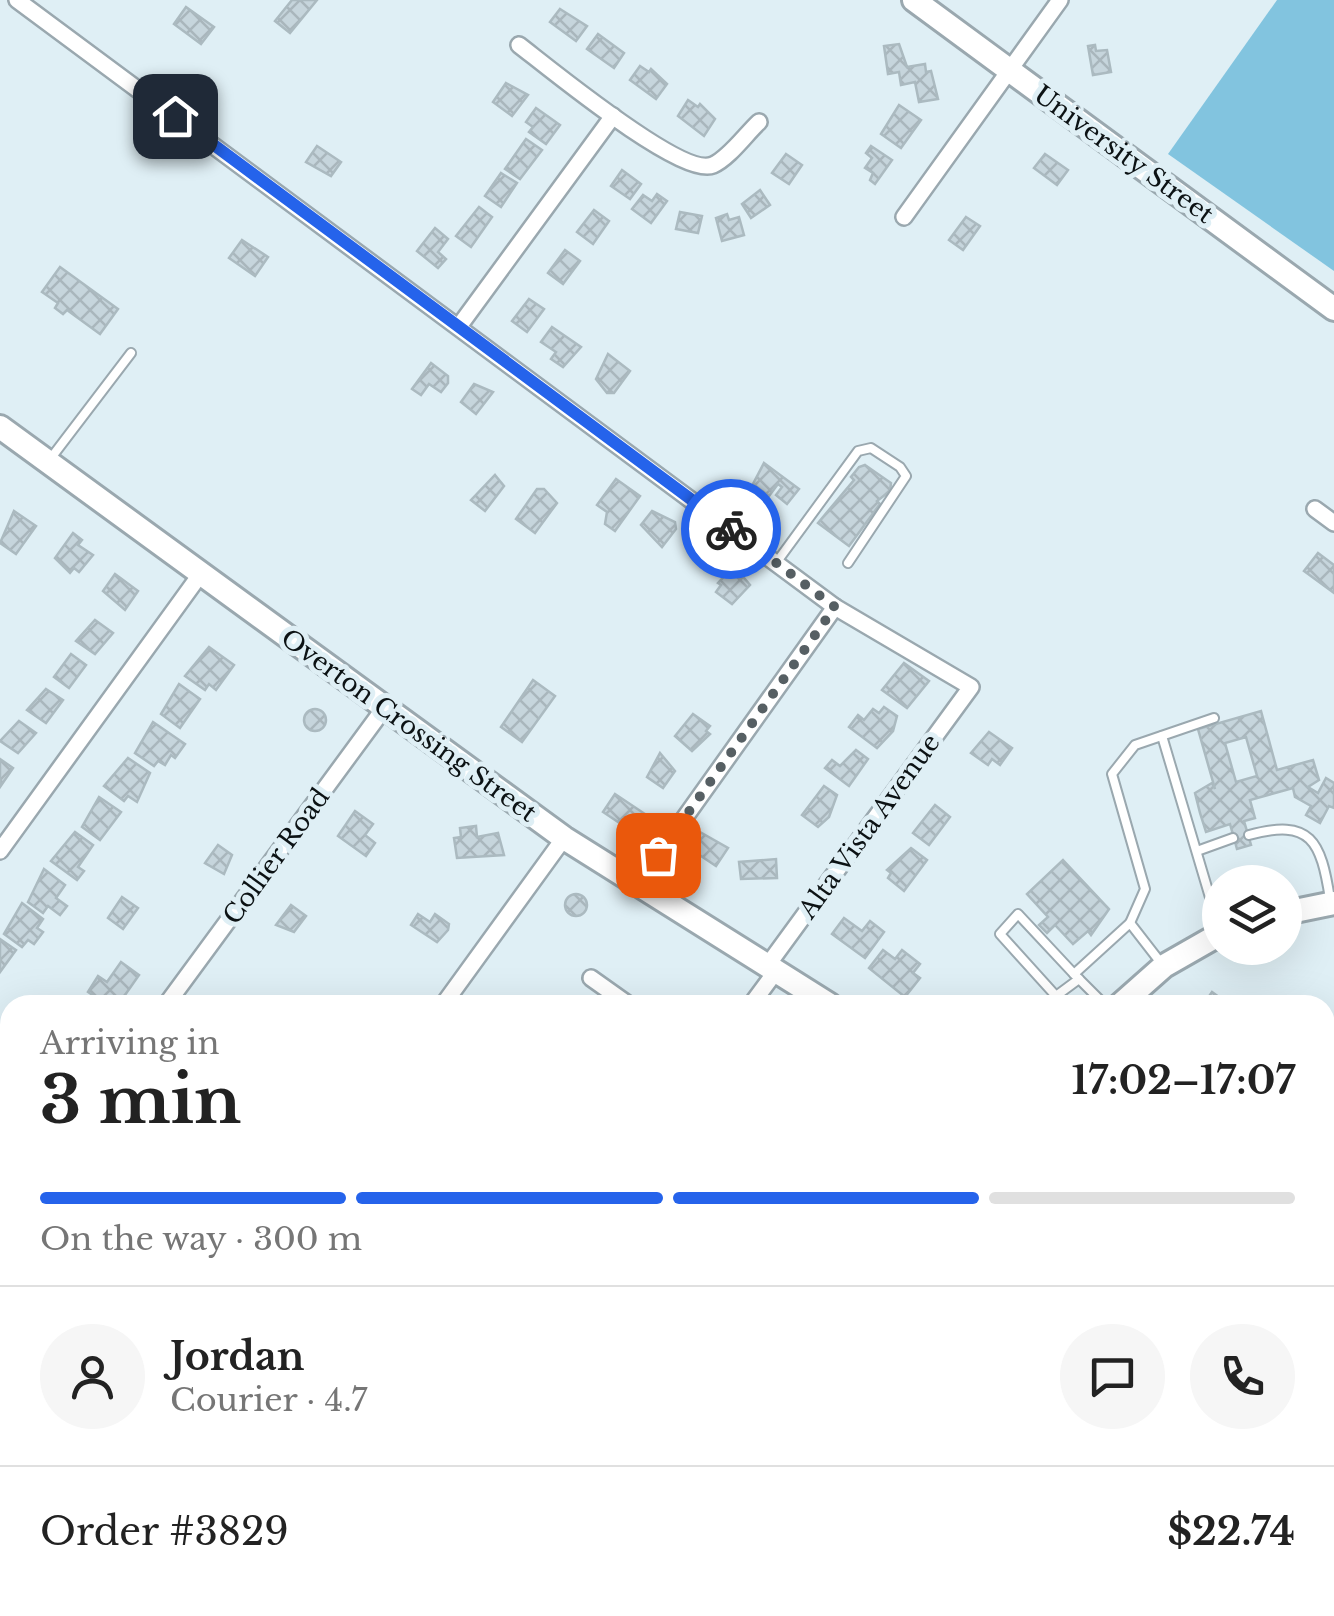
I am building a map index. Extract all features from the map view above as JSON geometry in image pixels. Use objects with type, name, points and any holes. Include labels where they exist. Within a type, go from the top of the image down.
[{"type":"main road","name":"University Street","points":[[914,0],[1334,309]]},
{"type":"main road","name":"Overton Crossing Street","points":[[4,439],[48,462],[564,838],[814,995]]},
{"type":"main road","points":[[1302,910],[1332,904]]},
{"type":"main road","points":[[1131,995],[1164,966],[1202,943]]},
{"type":"street","points":[[17,0],[835,607],[636,886]]},
{"type":"street","points":[[904,217],[1060,0]]},
{"type":"street","points":[[519,45],[613,116],[691,166],[714,165],[759,122]]},
{"type":"street","points":[[460,325],[613,116]]},
{"type":"street","points":[[1315,508],[1334,523]]},
{"type":"street","points":[[0,851],[202,572]]},
{"type":"street","name":"Alta Vista Avenue","points":[[757,995],[970,687],[835,607]]},
{"type":"street","name":"Collier Road","points":[[173,995],[385,707]]},
{"type":"street","points":[[449,995],[564,838]]},
{"type":"street","points":[[591,978],[616,995]]},
{"type":"lane","points":[[48,462],[130,353]]},
{"type":"lane","points":[[776,563],[858,451],[871,448],[900,466],[906,476],[848,563]]},
{"type":"lane","points":[[1057,995],[1130,923],[1145,890],[1112,774],[1135,745],[1214,718]]},
{"type":"lane","points":[[1162,736],[1202,869]]},
{"type":"lane","points":[[1249,835],[1283,826],[1301,831],[1324,860],[1332,904]]},
{"type":"lane","points":[[1197,851],[1233,838]]},
{"type":"lane","points":[[1055,995],[1000,934],[1018,914],[1095,995]]},
{"type":"lane","points":[[1130,923],[1164,966]]},
{"type":"shaded area","points":[[1277,0],[1334,0],[1334,271],[1168,154]]},
{"type":"building","points":[[292,0],[317,0],[290,33],[275,21]]},
{"type":"building","points":[[186,7],[214,27],[201,44],[174,24]]},
{"type":"building","points":[[560,9],[587,26],[576,41],[550,22]]},
{"type":"building","points":[[598,34],[624,53],[614,68],[587,49]]},
{"type":"building","points":[[899,44],[907,67],[925,64],[926,72],[931,71],[938,99],[919,102],[915,82],[901,85],[899,72],[888,74],[884,46]]},
{"type":"building","points":[[1095,45],[1096,51],[1107,50],[1111,72],[1093,75],[1088,46]]},
{"type":"building","points":[[640,66],[649,72],[651,69],[667,84],[656,99],[630,80]]},
{"type":"building","points":[[506,83],[528,95],[512,116],[493,102]]},
{"type":"building","points":[[688,100],[698,107],[700,104],[715,119],[704,136],[678,116]]},
{"type":"building","points":[[899,105],[921,120],[901,148],[881,134]]},
{"type":"building","points":[[536,108],[560,125],[546,144],[529,132],[533,127],[526,122]]},
{"type":"building","points":[[526,139],[542,150],[520,179],[505,169]]},
{"type":"building","points":[[317,146],[341,162],[331,176],[306,162]]},
{"type":"building","points":[[871,146],[892,160],[875,184],[870,180],[873,173],[865,168],[872,158],[866,153]]},
{"type":"building","points":[[786,154],[802,165],[789,184],[772,173]]},
{"type":"building","points":[[1045,154],[1068,170],[1057,185],[1034,168]]},
{"type":"building","points":[[622,170],[641,184],[630,199],[611,186]]},
{"type":"building","points":[[501,173],[517,183],[501,207],[485,196]]},
{"type":"building","points":[[760,190],[770,205],[751,218],[742,204]]},
{"type":"building","points":[[657,194],[667,201],[651,223],[632,209],[643,195],[652,201]]},
{"type":"building","points":[[479,207],[492,217],[471,247],[456,236]]},
{"type":"building","points":[[594,210],[609,221],[593,244],[577,232]]},
{"type":"building","points":[[680,212],[702,216],[698,233],[676,229]]},
{"type":"building","points":[[727,214],[729,220],[739,217],[744,235],[722,241],[716,218]]},
{"type":"building","points":[[966,217],[980,226],[963,250],[949,240]]},
{"type":"building","points":[[435,228],[448,239],[438,252],[446,259],[438,268],[417,251]]},
{"type":"building","points":[[242,240],[268,257],[255,276],[229,258]]},
{"type":"building","points":[[565,250],[580,261],[563,284],[548,273]]},
{"type":"building","points":[[60,267],[118,309],[100,334],[67,310],[63,314],[55,308],[58,303],[42,292]]},
{"type":"building","points":[[529,299],[544,309],[527,332],[512,321]]},
{"type":"building","points":[[552,327],[581,347],[563,367],[551,359],[556,352],[541,342]]},
{"type":"building","points":[[608,354],[630,371],[614,393],[607,393],[596,379]]},
{"type":"building","points":[[431,363],[448,376],[448,383],[441,392],[429,384],[421,395],[412,389]]},
{"type":"building","points":[[474,384],[493,392],[476,414],[461,402]]},
{"type":"building","points":[[764,463],[799,489],[787,504],[776,495],[782,487],[778,484],[769,496],[753,484]]},
{"type":"building","points":[[865,465],[891,483],[890,491],[877,501],[880,504],[849,546],[818,523],[854,480],[851,477],[859,467]]},
{"type":"building","points":[[495,475],[504,486],[485,511],[471,500]]},
{"type":"building","points":[[616,479],[640,496],[615,531],[605,524],[607,512],[597,505]]},
{"type":"building","points":[[537,489],[544,489],[557,503],[535,533],[516,519]]},
{"type":"building","points":[[14,511],[36,526],[16,554],[0,543]]},
{"type":"building","points":[[652,511],[675,522],[676,529],[662,547],[641,525]]},
{"type":"building","points":[[73,533],[82,540],[78,545],[93,555],[79,572],[74,568],[70,573],[55,558]]},
{"type":"building","points":[[1318,553],[1334,565],[1334,593],[1304,571]]},
{"type":"building","points":[[734,566],[750,585],[732,604],[716,592],[721,585],[718,583]]},
{"type":"building","points":[[115,574],[138,591],[125,610],[103,591]]},
{"type":"building","points":[[95,620],[113,633],[95,654],[76,641]]},
{"type":"building","points":[[209,647],[234,665],[216,690],[209,684],[205,690],[185,676]]},
{"type":"building","points":[[71,654],[86,665],[69,688],[54,677]]},
{"type":"building","points":[[904,663],[929,681],[907,708],[882,690]]},
{"type":"building","points":[[533,680],[555,696],[522,742],[501,727]]},
{"type":"building","points":[[179,684],[200,699],[180,728],[161,714]]},
{"type":"building","points":[[46,689],[63,700],[46,723],[27,710]]},
{"type":"building","points":[[884,707],[897,716],[893,731],[877,748],[849,727],[858,715],[864,720],[873,709],[879,713]]},
{"type":"building","points":[[315,709],[323,712],[323,728],[315,731],[307,728],[304,720],[307,712]]},
{"type":"building","points":[[1261,711],[1277,770],[1313,760],[1319,780],[1308,787],[1318,793],[1326,778],[1334,783],[1334,808],[1329,806],[1320,823],[1306,815],[1311,806],[1295,797],[1293,788],[1250,800],[1255,818],[1244,821],[1251,845],[1237,849],[1230,824],[1206,832],[1195,793],[1212,783],[1215,789],[1198,729]],"holes":[[[1246,737],[1257,776],[1236,782],[1225,743]]]},
{"type":"building","points":[[693,714],[710,726],[706,731],[710,734],[692,751],[675,736]]},
{"type":"building","points":[[19,721],[36,733],[18,753],[0,741]]},
{"type":"building","points":[[153,722],[185,744],[165,765],[158,761],[154,766],[135,753]]},
{"type":"building","points":[[989,732],[1012,748],[1000,765],[992,759],[988,765],[971,753]]},
{"type":"building","points":[[856,750],[868,759],[849,786],[825,768],[832,760],[840,766]]},
{"type":"building","points":[[660,753],[675,771],[663,788],[647,777]]},
{"type":"building","points":[[128,758],[150,773],[137,802],[128,796],[124,801],[104,786]]},
{"type":"building","points":[[0,759],[13,768],[0,787]]},
{"type":"building","points":[[824,786],[837,795],[829,817],[818,827],[802,815]]},
{"type":"building","points":[[615,794],[645,814],[633,832],[603,812]]},
{"type":"building","points":[[99,797],[121,812],[100,840],[82,827]]},
{"type":"building","points":[[935,805],[950,817],[929,845],[913,833]]},
{"type":"building","points":[[355,811],[373,824],[365,835],[375,843],[366,856],[338,836]]},
{"type":"building","points":[[476,826],[477,837],[498,833],[504,855],[457,858],[454,838],[461,837],[460,828]]},
{"type":"building","points":[[75,832],[93,845],[78,867],[84,871],[77,880],[51,861]]},
{"type":"building","points":[[700,832],[728,848],[716,866],[689,848]]},
{"type":"building","points":[[218,845],[232,855],[224,874],[205,863]]},
{"type":"building","points":[[911,848],[927,860],[904,891],[888,878],[891,873],[887,870]]},
{"type":"building","points":[[776,859],[777,878],[741,879],[739,862]]},
{"type":"building","points":[[1063,860],[1109,909],[1091,935],[1088,931],[1073,944],[1055,925],[1047,933],[1039,925],[1048,917],[1027,894]]},
{"type":"building","points":[[44,869],[65,885],[56,898],[67,906],[60,915],[48,906],[43,913],[28,902]]},
{"type":"building","points":[[572,894],[580,894],[587,905],[580,916],[572,916],[565,909],[565,901]]},
{"type":"building","points":[[122,897],[138,908],[123,929],[108,918]]},
{"type":"building","points":[[22,903],[43,919],[37,928],[43,932],[34,944],[28,940],[22,947],[4,934]]},
{"type":"building","points":[[291,905],[306,916],[294,932],[276,925]]},
{"type":"building","points":[[418,914],[430,922],[435,914],[449,924],[448,930],[437,942],[411,925]]},
{"type":"building","points":[[844,918],[862,931],[870,921],[884,932],[865,958],[832,934]]},
{"type":"building","points":[[0,939],[16,950],[0,972]]},
{"type":"building","points":[[883,950],[895,959],[902,950],[920,964],[913,973],[920,978],[903,995],[869,968]]},
{"type":"building","points":[[121,962],[139,975],[125,995],[88,992],[98,976],[107,982]]},
{"type":"way so far","points":[[658,855],[835,607],[731,529]]},
{"type":"route","points":[[175,116],[731,529]]}]
